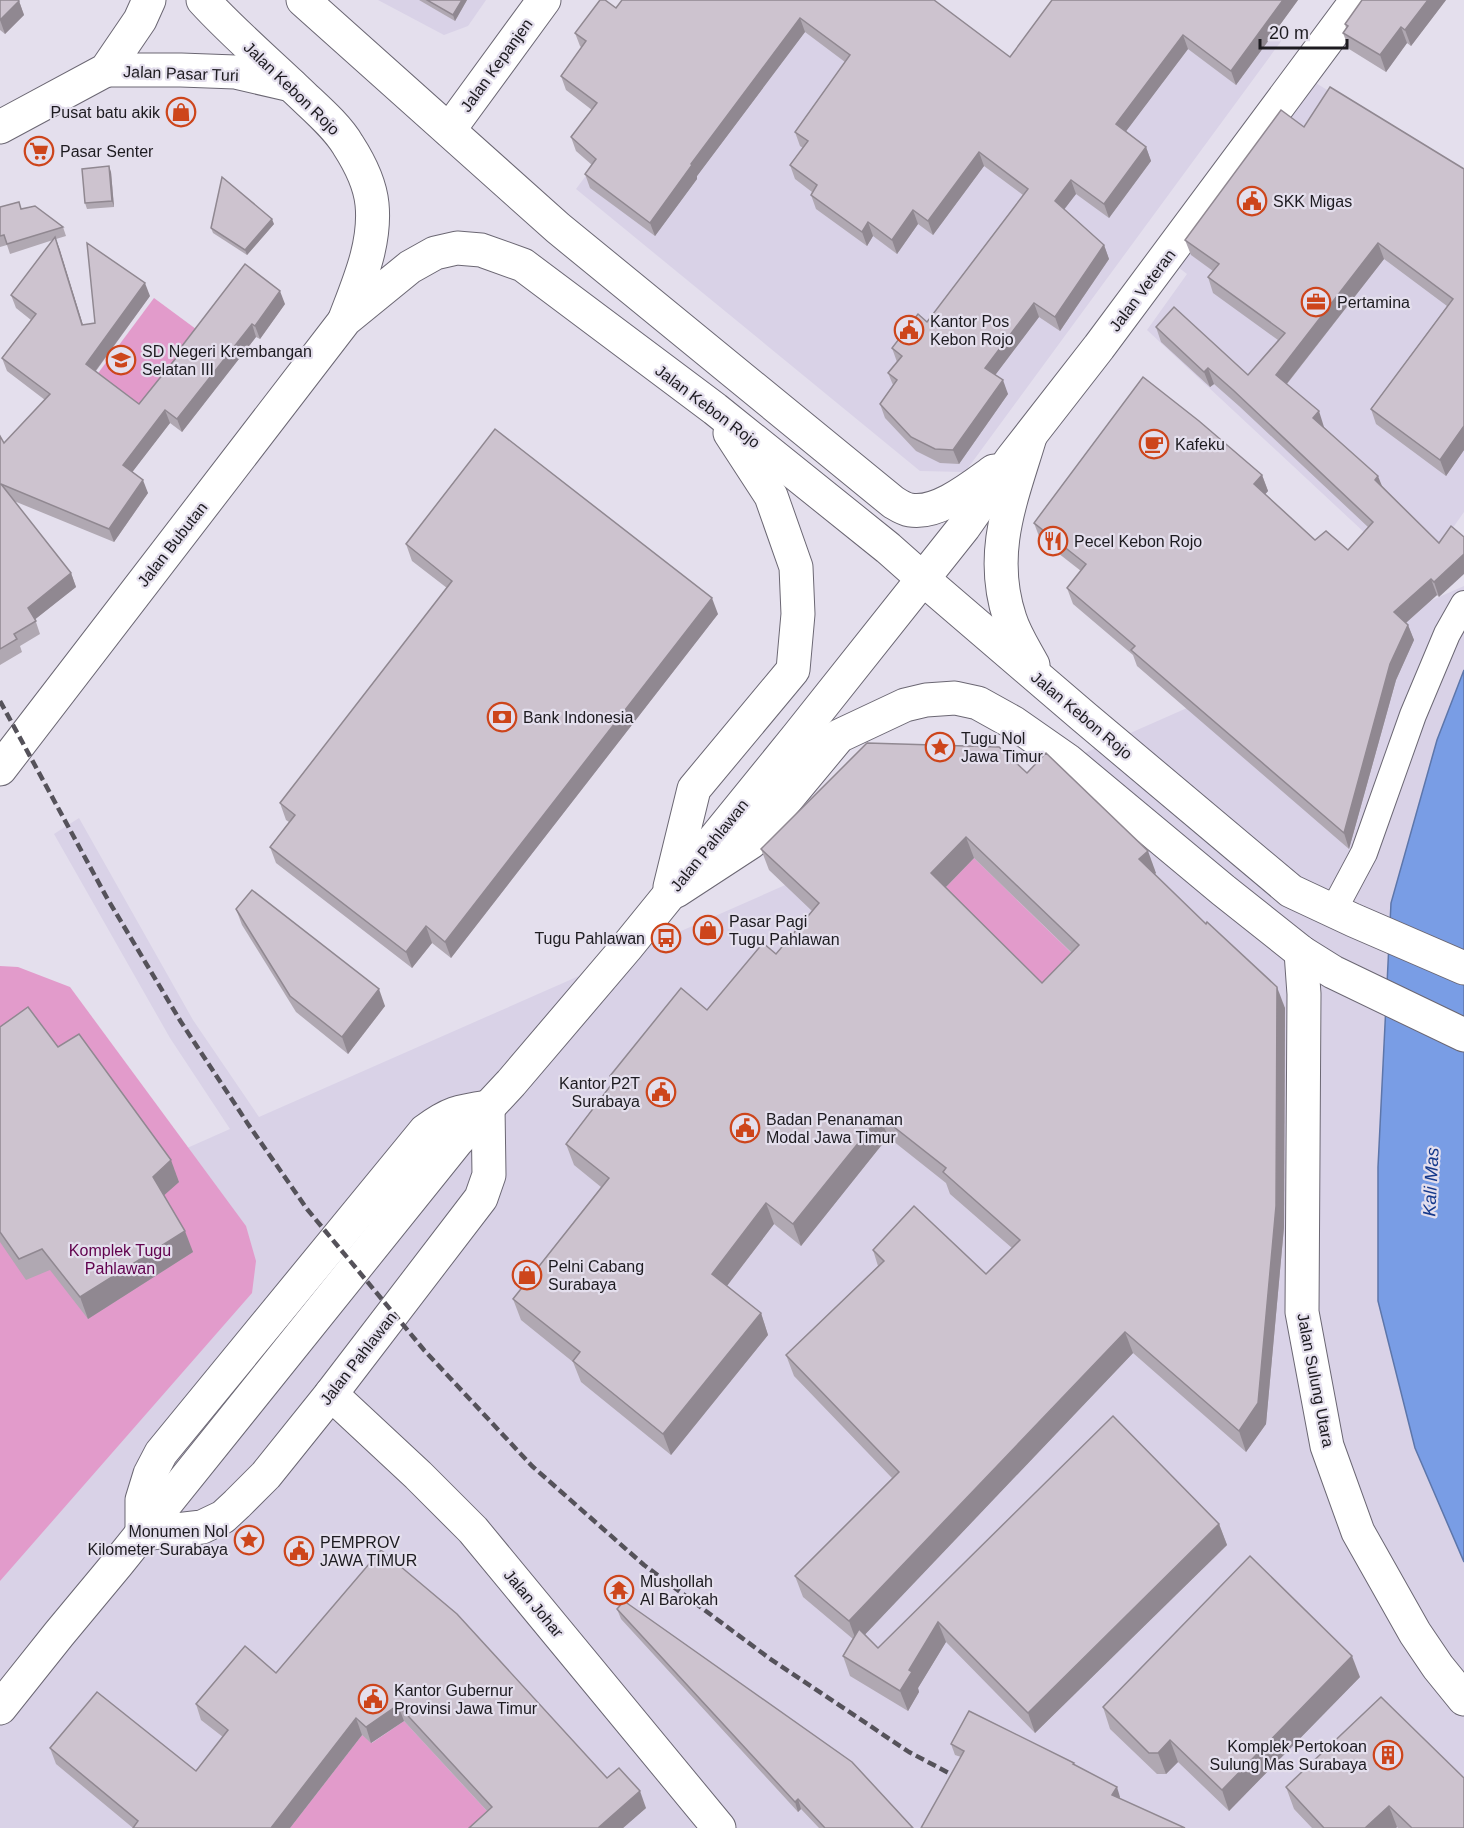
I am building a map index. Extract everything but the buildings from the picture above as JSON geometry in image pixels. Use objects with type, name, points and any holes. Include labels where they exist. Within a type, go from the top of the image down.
[{"type":"main road","name":"Jalan Pasar Turi","points":[[0,127],[106,70],[140,20],[148,0]]},
{"type":"main road","name":"Jalan Kebon Rojo","points":[[203,0],[348,143],[363,172],[372,203],[370,242],[363,271],[345,320]]},
{"type":"main road","points":[[303,0],[567,236],[893,502],[908,510],[920,511],[934,507],[952,499],[1020,449]]},
{"type":"main road","name":"Jalan Kepanjen","points":[[449,130],[543,0]]},
{"type":"main road","name":"Jalan Veteran","points":[[923,579],[1358,0]]},
{"type":"main road","name":"Jalan Pasar Turi","points":[[106,70],[235,72],[291,85]]},
{"type":"main road","name":"Jalan Kebon Rojo","points":[[345,320],[410,267],[435,253],[457,248],[481,250],[523,265],[715,409],[888,548],[1040,680],[1291,891],[1464,968]]},
{"type":"main road","name":"Jalan Bubutan","points":[[0,769],[345,320]]},
{"type":"main road","points":[[667,897],[694,789],[793,670],[798,614],[796,567],[771,496],[715,409]]},
{"type":"main road","points":[[1020,449],[1004,526],[1001,578],[1003,595],[1011,621],[1040,680]]},
{"type":"main road","name":"Jalan Pahlawan","points":[[0,1708],[457,1141],[577,1007],[923,579]]},
{"type":"main road","points":[[667,897],[751,842],[839,736],[905,705],[926,700],[954,698],[978,703],[1014,723],[1067,760],[1301,952],[1333,972],[1464,1035]]},
{"type":"main road","name":"Jalan Sulung Utara","points":[[1301,952],[1304,994],[1302,1312],[1328,1446],[1358,1532],[1415,1633],[1438,1667],[1464,1699]]},
{"type":"main road","name":"Jalan Pahlawan","points":[[141,1534],[202,1527],[223,1517],[266,1475],[482,1198],[489,1176],[488,1107]]},
{"type":"main road","name":"Jalan Johar","points":[[331,1394],[473,1530],[719,1828]]},
{"type":"street","points":[[1343,916],[1413,715],[1446,634],[1464,604]]},
{"type":"shaded area","points":[[378,0],[486,0],[468,26],[444,35]]},
{"type":"shaded area","name":"Kantor Pos Kebon Rojo","points":[[750,0],[1014,63],[1228,0],[1282,40],[965,472],[920,471],[576,189],[631,115]]},
{"type":"shaded area","name":"Pertamina","points":[[1309,79],[1464,172],[1464,512],[1440,546],[1410,575],[1147,330],[1187,274],[1174,264]]},
{"type":"shaded area","points":[[1464,586],[1464,1828],[0,1828],[0,1231],[230,1129],[170,1038],[54,834],[79,818],[193,1020],[259,1117]]},
{"type":"green space","points":[[154,298],[200,332],[140,410],[96,376]]},
{"type":"green space","points":[[974,858],[1086,967],[1049,1004],[939,894]]},
{"type":"green space","name":"Komplek Tugu Pahlawan","points":[[0,966],[18,967],[70,987],[246,1226],[256,1261],[252,1293],[0,1581]]},
{"type":"green space","points":[[404,1721],[498,1823],[493,1828],[290,1828],[362,1735],[372,1743]]},
{"type":"water","name":"Kali Mas","points":[[1464,670],[1464,1562],[1415,1448],[1378,1301],[1378,1167],[1391,903],[1437,740]]},
{"type":"railway","points":[[0,701],[107,898],[181,1022],[307,1209],[424,1350],[532,1466],[644,1565],[769,1658],[909,1752],[966,1782]]},
{"type":"place","name":"Pusat batu akik","points":[[181,112]]},
{"type":"place","name":"Pasar Senter","points":[[39,151]]},
{"type":"place","name":"SKK Migas","points":[[1252,201]]},
{"type":"place","name":"Pertamina","points":[[1316,302]]},
{"type":"place","name":"Kantor Pos Kebon Rojo","points":[[909,330]]},
{"type":"place","name":"SD Negeri Krembangan Selatan III","points":[[121,360]]},
{"type":"place","name":"Kafeku","points":[[1154,444]]},
{"type":"place","name":"Pecel Kebon Rojo","points":[[1053,541]]},
{"type":"place","name":"Bank Indonesia","points":[[502,717]]},
{"type":"place","name":"Tugu Nol Jawa Timur","points":[[940,747]]},
{"type":"place","name":"Pasar Pagi Tugu Pahlawan","points":[[708,930]]},
{"type":"place","name":"Tugu Pahlawan","points":[[666,938]]},
{"type":"place","name":"Kantor P2T Surabaya","points":[[661,1092]]},
{"type":"place","name":"Badan Penanaman Modal Jawa Timur","points":[[745,1128]]},
{"type":"place","name":"Pelni Cabang Surabaya","points":[[527,1275]]},
{"type":"place","name":"Monumen Nol Kilometer Surabaya","points":[[249,1540]]},
{"type":"place","name":"PEMPROV JAWA TIMUR","points":[[299,1551]]},
{"type":"place","name":"Mushollah Al Barokah","points":[[619,1590]]},
{"type":"place","name":"Kantor Gubernur Provinsi Jawa Timur","points":[[373,1699]]},
{"type":"place","name":"Komplek Pertokoan Sulung Mas Surabaya","points":[[1388,1755]]}]
